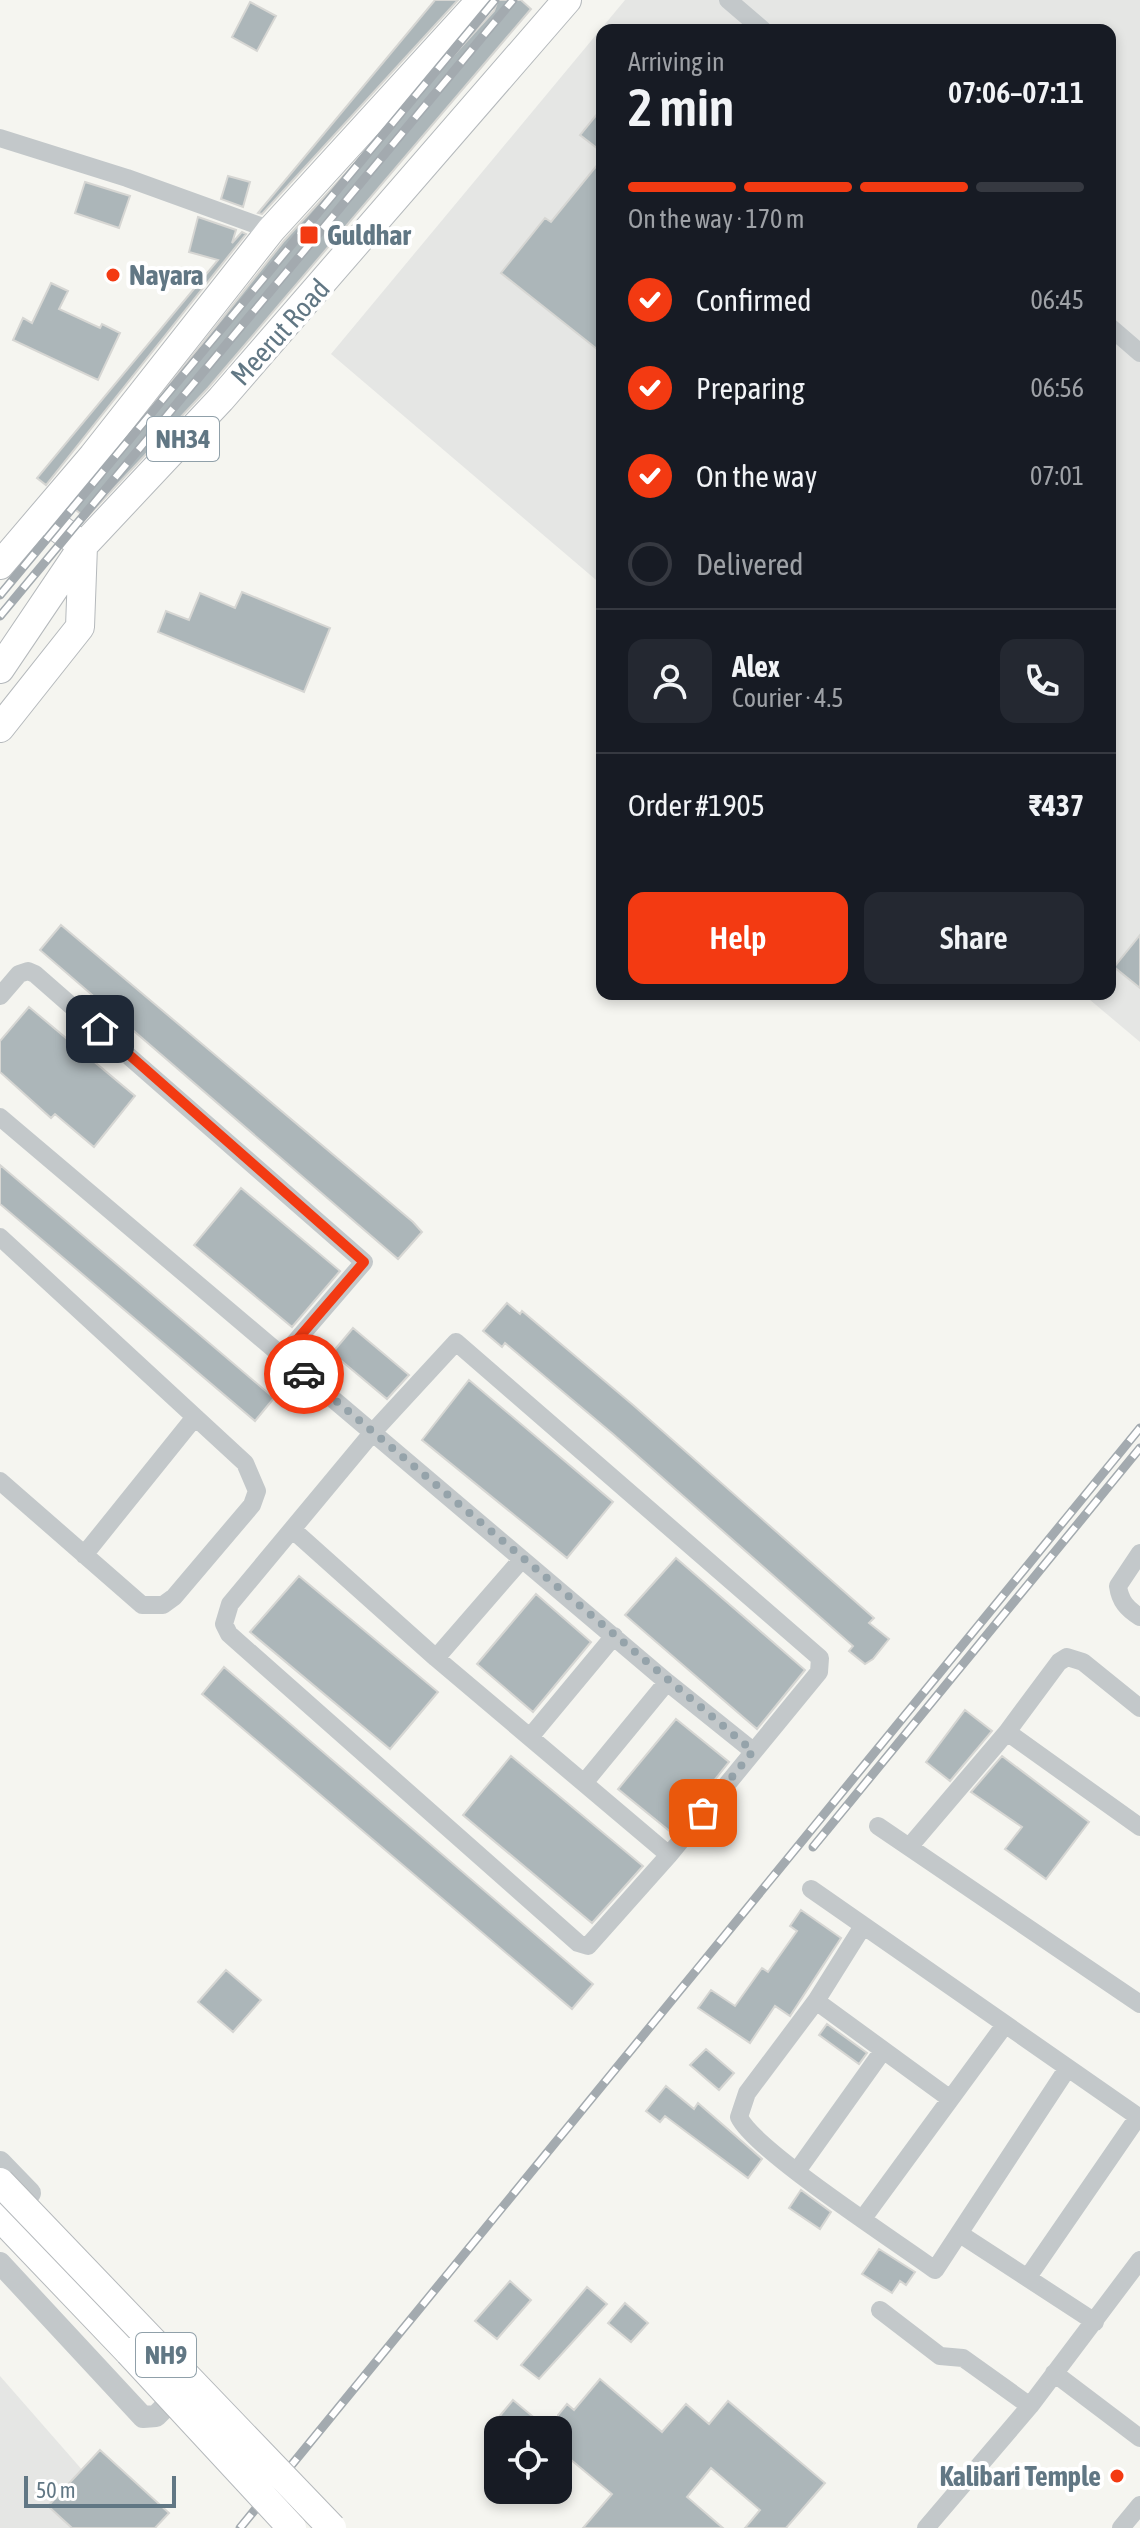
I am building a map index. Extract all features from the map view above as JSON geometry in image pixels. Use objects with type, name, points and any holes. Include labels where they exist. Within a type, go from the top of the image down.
[{"type":"highway","name":"NH34","points":[[0,565],[271,230],[481,0]]},
{"type":"highway","name":"Meerut Road","points":[[0,669],[83,546],[221,399],[567,0]]},
{"type":"highway","points":[[0,728],[80,627],[83,546],[42,516]]},
{"type":"highway","name":"NH9","points":[[0,2182],[332,2528]]},
{"type":"highway","name":"NH9","points":[[0,2217],[292,2528]]},
{"type":"street","points":[[728,0],[756,24]]},
{"type":"street","points":[[0,138],[127,178],[271,230]]},
{"type":"street","points":[[1116,332],[1140,353]]},
{"type":"street","points":[[0,996],[19,974],[28,971],[35,974],[364,1262],[283,1356]]},
{"type":"street","points":[[0,1117],[667,1682],[753,1751]]},
{"type":"street","points":[[0,1237],[245,1463],[254,1477],[257,1491],[252,1505],[163,1605],[142,1605],[0,1481]]},
{"type":"street","points":[[456,1342],[820,1658],[819,1672],[669,1855],[594,1943],[588,1946],[578,1943],[229,1634],[224,1615],[230,1604],[373,1432],[456,1342]]},
{"type":"street","points":[[84,1555],[195,1417]]},
{"type":"street","points":[[293,1530],[436,1658],[669,1855]]},
{"type":"street","points":[[1140,1553],[1124,1572],[1118,1586],[1119,1597],[1128,1610],[1140,1617]]},
{"type":"street","points":[[436,1658],[522,1559]]},
{"type":"street","points":[[530,1737],[614,1636]]},
{"type":"street","points":[[910,1846],[1007,1732],[1059,1662],[1067,1657],[1083,1662],[1140,1708]]},
{"type":"street","points":[[584,1783],[667,1682]]},
{"type":"street","points":[[1007,1732],[1140,1827]]},
{"type":"street","points":[[878,1826],[1140,2004]]},
{"type":"street","points":[[811,1889],[1139,2118],[1028,2277]]},
{"type":"street","points":[[863,1926],[816,2001],[740,2105],[739,2117],[744,2128],[797,2171],[935,2270],[1067,2069]]},
{"type":"street","points":[[816,2001],[949,2098]]},
{"type":"street","points":[[864,2217],[1004,2026]]},
{"type":"street","points":[[797,2171],[882,2052]]},
{"type":"street","points":[[0,2162],[188,2362],[182,2393],[156,2416],[143,2417],[0,2263]]},
{"type":"street","points":[[960,2234],[1095,2322]]},
{"type":"street","points":[[926,2528],[1030,2406],[1140,2260]]},
{"type":"street","points":[[880,2310],[940,2356],[963,2358],[1030,2406]]},
{"type":"street","points":[[1054,2373],[1140,2438]]},
{"type":"street","points":[[1121,2528],[1140,2505]]},
{"type":"shaded area","points":[[625,0],[1140,0],[1140,1042],[1090,1000],[1116,1000],[1116,24],[605,24]]},
{"type":"shaded area","points":[[596,35],[596,580],[331,354]]},
{"type":"shaded area","points":[[0,2376],[133,2528],[0,2528]]},
{"type":"building","points":[[435,0],[458,0],[262,214],[258,213]]},
{"type":"building","points":[[498,0],[521,0],[531,9],[208,388],[86,518],[72,507],[284,241],[494,11]]},
{"type":"building","points":[[250,2],[276,16],[257,51],[232,37]]},
{"type":"building","points":[[596,115],[596,147],[580,135]]},
{"type":"building","points":[[596,166],[596,348],[501,273],[545,218],[551,222]]},
{"type":"building","points":[[228,176],[250,182],[243,207],[221,199]]},
{"type":"building","points":[[85,182],[130,196],[119,228],[75,213]]},
{"type":"building","points":[[198,217],[236,230],[232,243],[242,232],[246,234],[46,485],[37,478],[218,260],[189,252]]},
{"type":"building","points":[[51,283],[68,291],[59,309],[100,328],[102,324],[120,333],[98,380],[13,340],[23,318],[32,323]]},
{"type":"building","points":[[242,592],[330,628],[304,692],[158,632],[166,611],[189,620],[200,593],[235,608]]},
{"type":"building","points":[[61,925],[413,1222],[422,1232],[398,1259],[40,950]]},
{"type":"building","points":[[1140,935],[1140,988],[1116,969]]},
{"type":"building","points":[[29,1007],[135,1096],[94,1147],[55,1114],[51,1118],[0,1072],[0,1041]]},
{"type":"building","points":[[0,1165],[274,1398],[255,1421],[0,1204]]},
{"type":"building","points":[[241,1188],[340,1271],[292,1327],[194,1245]]},
{"type":"building","points":[[507,1303],[520,1314],[522,1311],[633,1405],[874,1618],[869,1623],[889,1639],[873,1659],[865,1664],[849,1651],[853,1646],[613,1434],[505,1343],[502,1347],[483,1331]]},
{"type":"building","points":[[353,1328],[409,1375],[387,1399],[332,1353]]},
{"type":"building","points":[[469,1380],[613,1502],[567,1558],[422,1440]]},
{"type":"building","points":[[676,1558],[805,1670],[757,1729],[625,1615]]},
{"type":"building","points":[[299,1576],[438,1692],[390,1749],[250,1632]]},
{"type":"building","points":[[536,1594],[591,1642],[533,1712],[477,1664]]},
{"type":"building","points":[[224,1667],[593,1984],[572,2009],[202,1694]]},
{"type":"building","points":[[965,1710],[992,1731],[950,1781],[926,1762]]},
{"type":"building","points":[[676,1719],[729,1762],[672,1833],[618,1789]]},
{"type":"building","points":[[511,1756],[643,1866],[592,1923],[463,1815]]},
{"type":"building","points":[[1002,1756],[1089,1822],[1046,1879],[1005,1849],[1022,1827],[971,1792]]},
{"type":"building","points":[[801,1910],[841,1938],[790,2016],[775,2006],[750,2043],[698,2008],[711,1990],[735,2006],[762,1968],[768,1972],[797,1931],[790,1926]]},
{"type":"building","points":[[226,1970],[261,2000],[233,2032],[198,2002]]},
{"type":"building","points":[[827,2024],[867,2053],[859,2064],[819,2035]]},
{"type":"building","points":[[706,2049],[734,2073],[719,2090],[690,2065]]},
{"type":"building","points":[[666,2086],[694,2109],[698,2103],[762,2159],[748,2178],[665,2116],[660,2122],[646,2111]]},
{"type":"building","points":[[801,2190],[831,2212],[820,2229],[789,2208]]},
{"type":"building","points":[[879,2249],[915,2272],[906,2285],[900,2281],[892,2293],[862,2274]]},
{"type":"building","points":[[510,2281],[531,2300],[497,2339],[475,2321]]},
{"type":"building","points":[[587,2287],[607,2304],[539,2379],[521,2365]]},
{"type":"building","points":[[625,2303],[648,2323],[631,2342],[608,2323]]},
{"type":"building","points":[[600,2379],[662,2432],[686,2404],[709,2424],[728,2401],[825,2483],[786,2528],[745,2528],[760,2510],[711,2468],[687,2497],[723,2528],[583,2528],[612,2494],[572,2461],[572,2416],[558,2415],[567,2404],[574,2410]]},
{"type":"building","points":[[513,2400],[532,2416],[500,2416]]},
{"type":"building","points":[[100,2450],[169,2513],[155,2528],[72,2528],[48,2506]]},
{"type":"railway","points":[[0,595],[495,0]]},
{"type":"railway","points":[[0,616],[513,0]]},
{"type":"railway","points":[[240,2528],[1140,1428]]},
{"type":"railway","points":[[813,1847],[1140,1448]]},
{"type":"way so far","points":[[304,1374],[667,1682],[753,1751],[703,1813]]},
{"type":"place","name":"Guldhar","points":[[309,235]]},
{"type":"place","name":"Nayara","points":[[113,275]]},
{"type":"place","name":"Kalibari Temple","points":[[1117,2476]]},
{"type":"route","points":[[100,1029],[364,1262],[283,1356],[304,1374]]}]
